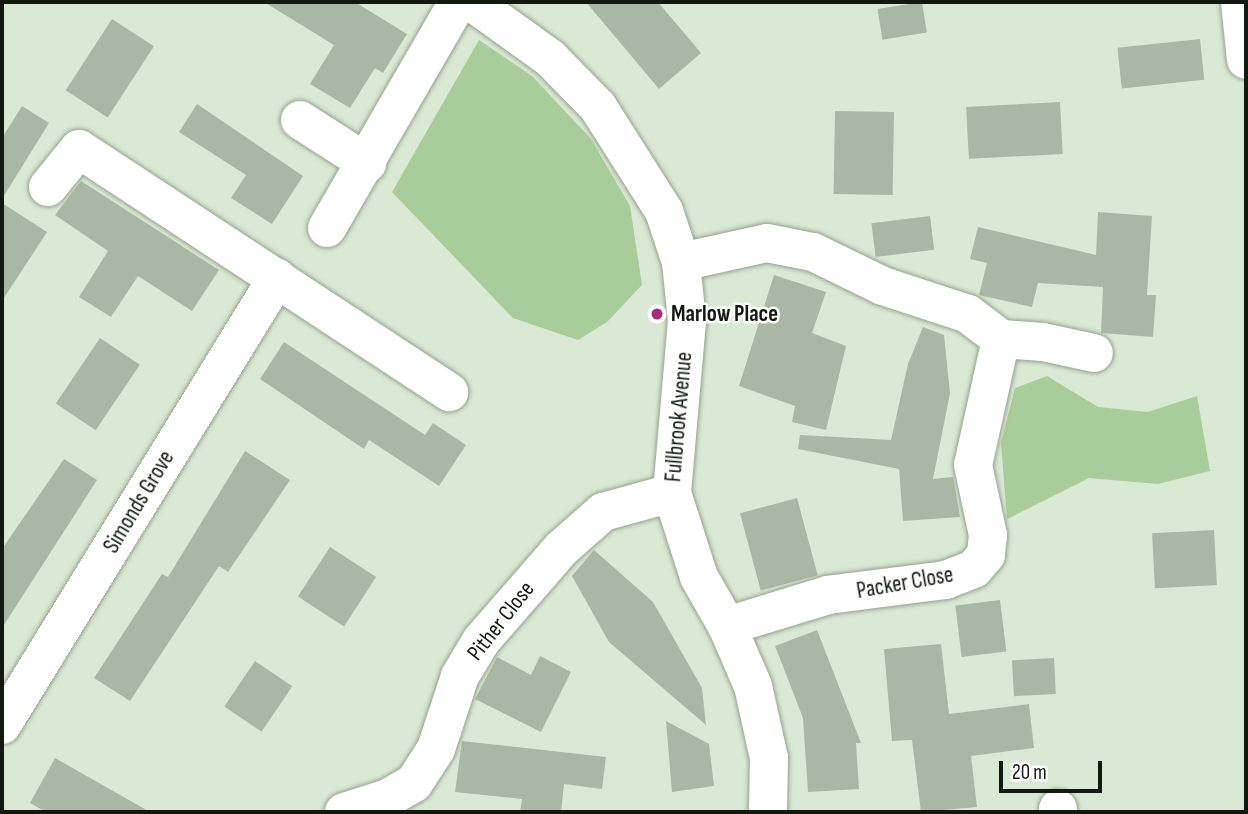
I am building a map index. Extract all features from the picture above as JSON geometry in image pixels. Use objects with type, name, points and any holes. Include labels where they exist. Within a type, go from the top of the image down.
[{"type":"street","points":[[327,228],[458,2]]},
{"type":"street","name":"Fullbrook Avenue","points":[[472,2],[550,58],[598,107],[664,211],[681,262],[687,321],[685,377],[672,493],[699,577],[727,626],[752,686],[766,746],[768,812]]},
{"type":"street","points":[[1240,2],[1246,61]]},
{"type":"street","points":[[300,120],[367,163]]},
{"type":"street","points":[[48,187],[79,149],[449,392]]},
{"type":"street","points":[[681,262],[767,243],[813,252],[883,286],[968,314],[1000,339],[1043,342],[1094,353]]},
{"type":"street","name":"Simonds Grove","points":[[2,725],[276,278]]},
{"type":"street","name":"Packer Close","points":[[727,626],[828,595],[946,580],[974,569],[986,555],[988,535],[973,466],[1000,339]]},
{"type":"street","name":"Pither Close","points":[[344,812],[388,798],[414,783],[436,749],[460,676],[481,641],[561,550],[603,512],[672,493]]},
{"type":"green space","points":[[479,40],[532,76],[591,139],[630,206],[642,285],[607,322],[578,340],[513,318],[392,192]]},
{"type":"green space","points":[[1047,376],[1098,407],[1148,412],[1197,396],[1210,471],[1158,484],[1089,478],[1007,519],[1001,443],[1015,388]]},
{"type":"building","points":[[264,2],[355,2],[407,34],[383,73],[375,68],[350,108],[310,84],[334,45]]},
{"type":"building","points":[[586,2],[658,2],[701,53],[659,89]]},
{"type":"building","points":[[922,2],[927,33],[882,40],[878,9]]},
{"type":"building","points":[[112,19],[154,46],[108,118],[66,90]]},
{"type":"building","points":[[1200,39],[1204,80],[1122,88],[1117,48]]},
{"type":"building","points":[[1060,102],[1063,154],[969,159],[966,107]]},
{"type":"building","points":[[197,104],[303,176],[272,224],[231,198],[246,175],[179,132]]},
{"type":"building","points":[[22,106],[49,123],[2,199],[2,138]]},
{"type":"building","points":[[835,111],[894,112],[893,195],[834,194]]},
{"type":"building","points":[[81,181],[219,270],[192,311],[138,276],[111,317],[79,297],[108,251],[55,215]]},
{"type":"building","points":[[2,203],[47,232],[2,301]]},
{"type":"building","points":[[1098,212],[1152,216],[1147,295],[1156,295],[1153,337],[1101,333],[1103,287],[1038,283],[1032,307],[979,295],[987,263],[970,259],[978,227],[1096,255]]},
{"type":"building","points":[[930,216],[934,250],[876,257],[871,223]]},
{"type":"building","points":[[774,275],[826,292],[812,333],[846,346],[826,430],[792,422],[795,406],[739,386]]},
{"type":"building","points":[[923,327],[944,335],[950,393],[933,479],[953,477],[960,517],[903,521],[899,469],[798,449],[800,435],[891,440],[908,364]]},
{"type":"building","points":[[100,338],[140,365],[96,430],[56,403]]},
{"type":"building","points":[[284,342],[425,435],[433,423],[466,445],[439,486],[369,440],[364,449],[260,379]]},
{"type":"building","points":[[245,451],[290,480],[228,572],[219,566],[130,701],[94,678],[162,574],[168,577]]},
{"type":"building","points":[[64,459],[97,480],[2,628],[2,549]]},
{"type":"building","points":[[797,498],[818,575],[761,591],[740,513]]},
{"type":"building","points":[[1214,530],[1217,585],[1155,588],[1152,533]]},
{"type":"building","points":[[330,547],[376,577],[344,626],[298,596]]},
{"type":"building","points":[[594,550],[653,602],[702,688],[706,725],[609,642],[572,576]]},
{"type":"building","points":[[1000,600],[1006,652],[962,657],[955,605]]},
{"type":"building","points":[[817,630],[861,743],[856,743],[859,789],[808,792],[803,718],[775,646]]},
{"type":"building","points":[[941,644],[949,714],[1029,704],[1034,748],[971,756],[977,807],[921,812],[912,740],[892,741],[884,649]]},
{"type":"building","points":[[540,656],[571,672],[541,732],[475,699],[497,657],[531,675]]},
{"type":"building","points":[[1054,658],[1056,694],[1014,696],[1012,660]]},
{"type":"building","points":[[255,661],[292,686],[262,732],[224,707]]},
{"type":"building","points":[[666,721],[709,744],[714,786],[672,792]]},
{"type":"building","points":[[462,741],[606,757],[602,789],[564,784],[561,812],[520,812],[522,799],[455,792]]},
{"type":"building","points":[[55,758],[150,812],[46,812],[30,803]]},
{"type":"place","name":"Marlow Place","points":[[657,314]]}]
